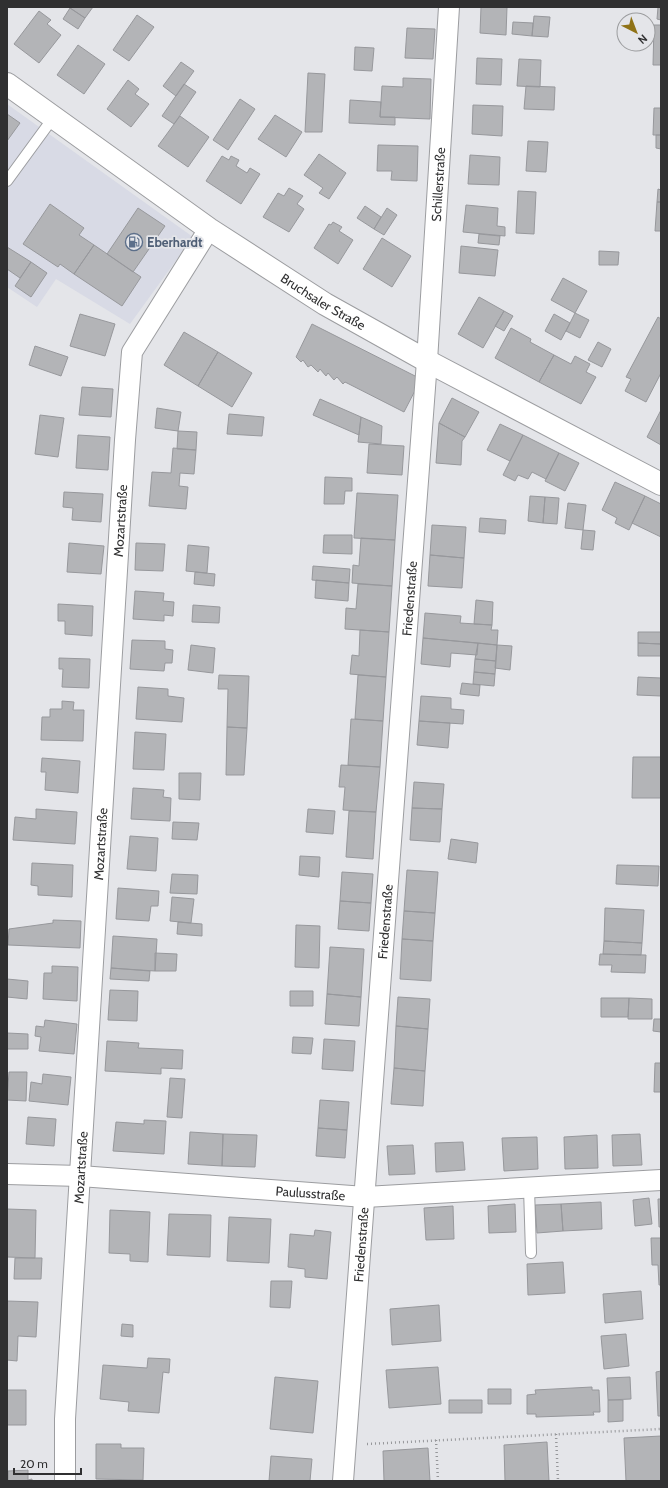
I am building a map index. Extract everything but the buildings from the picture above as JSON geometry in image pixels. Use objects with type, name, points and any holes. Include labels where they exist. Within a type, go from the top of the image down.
[{"type":"street","name":"Schillerstraße","points":[[427,362],[449,7]]},
{"type":"street","name":"Bruchsaler Straße","points":[[7,84],[209,229],[325,304],[427,362],[661,484]]},
{"type":"street","name":"Mozartstraße","points":[[65,1481],[65,1420],[125,440],[132,352],[209,229]]},
{"type":"street","name":"Friedenstraße","points":[[344,1481],[427,362]]},
{"type":"street","name":"Paulusstraße","points":[[7,1174],[80,1176],[365,1197],[661,1180]]},
{"type":"lane","points":[[7,181],[53,118]]},
{"type":"lane","points":[[529,1188],[531,1253]]},
{"type":"path","points":[[346,1445],[661,1429]]},
{"type":"path","points":[[556,1434],[558,1481]]},
{"type":"path","points":[[436,1440],[438,1481]]},
{"type":"shaded area","points":[[7,104],[193,237],[130,324],[56,279],[37,307],[7,287]]},
{"type":"place","name":"Eberhardt","points":[[134,242]]}]
